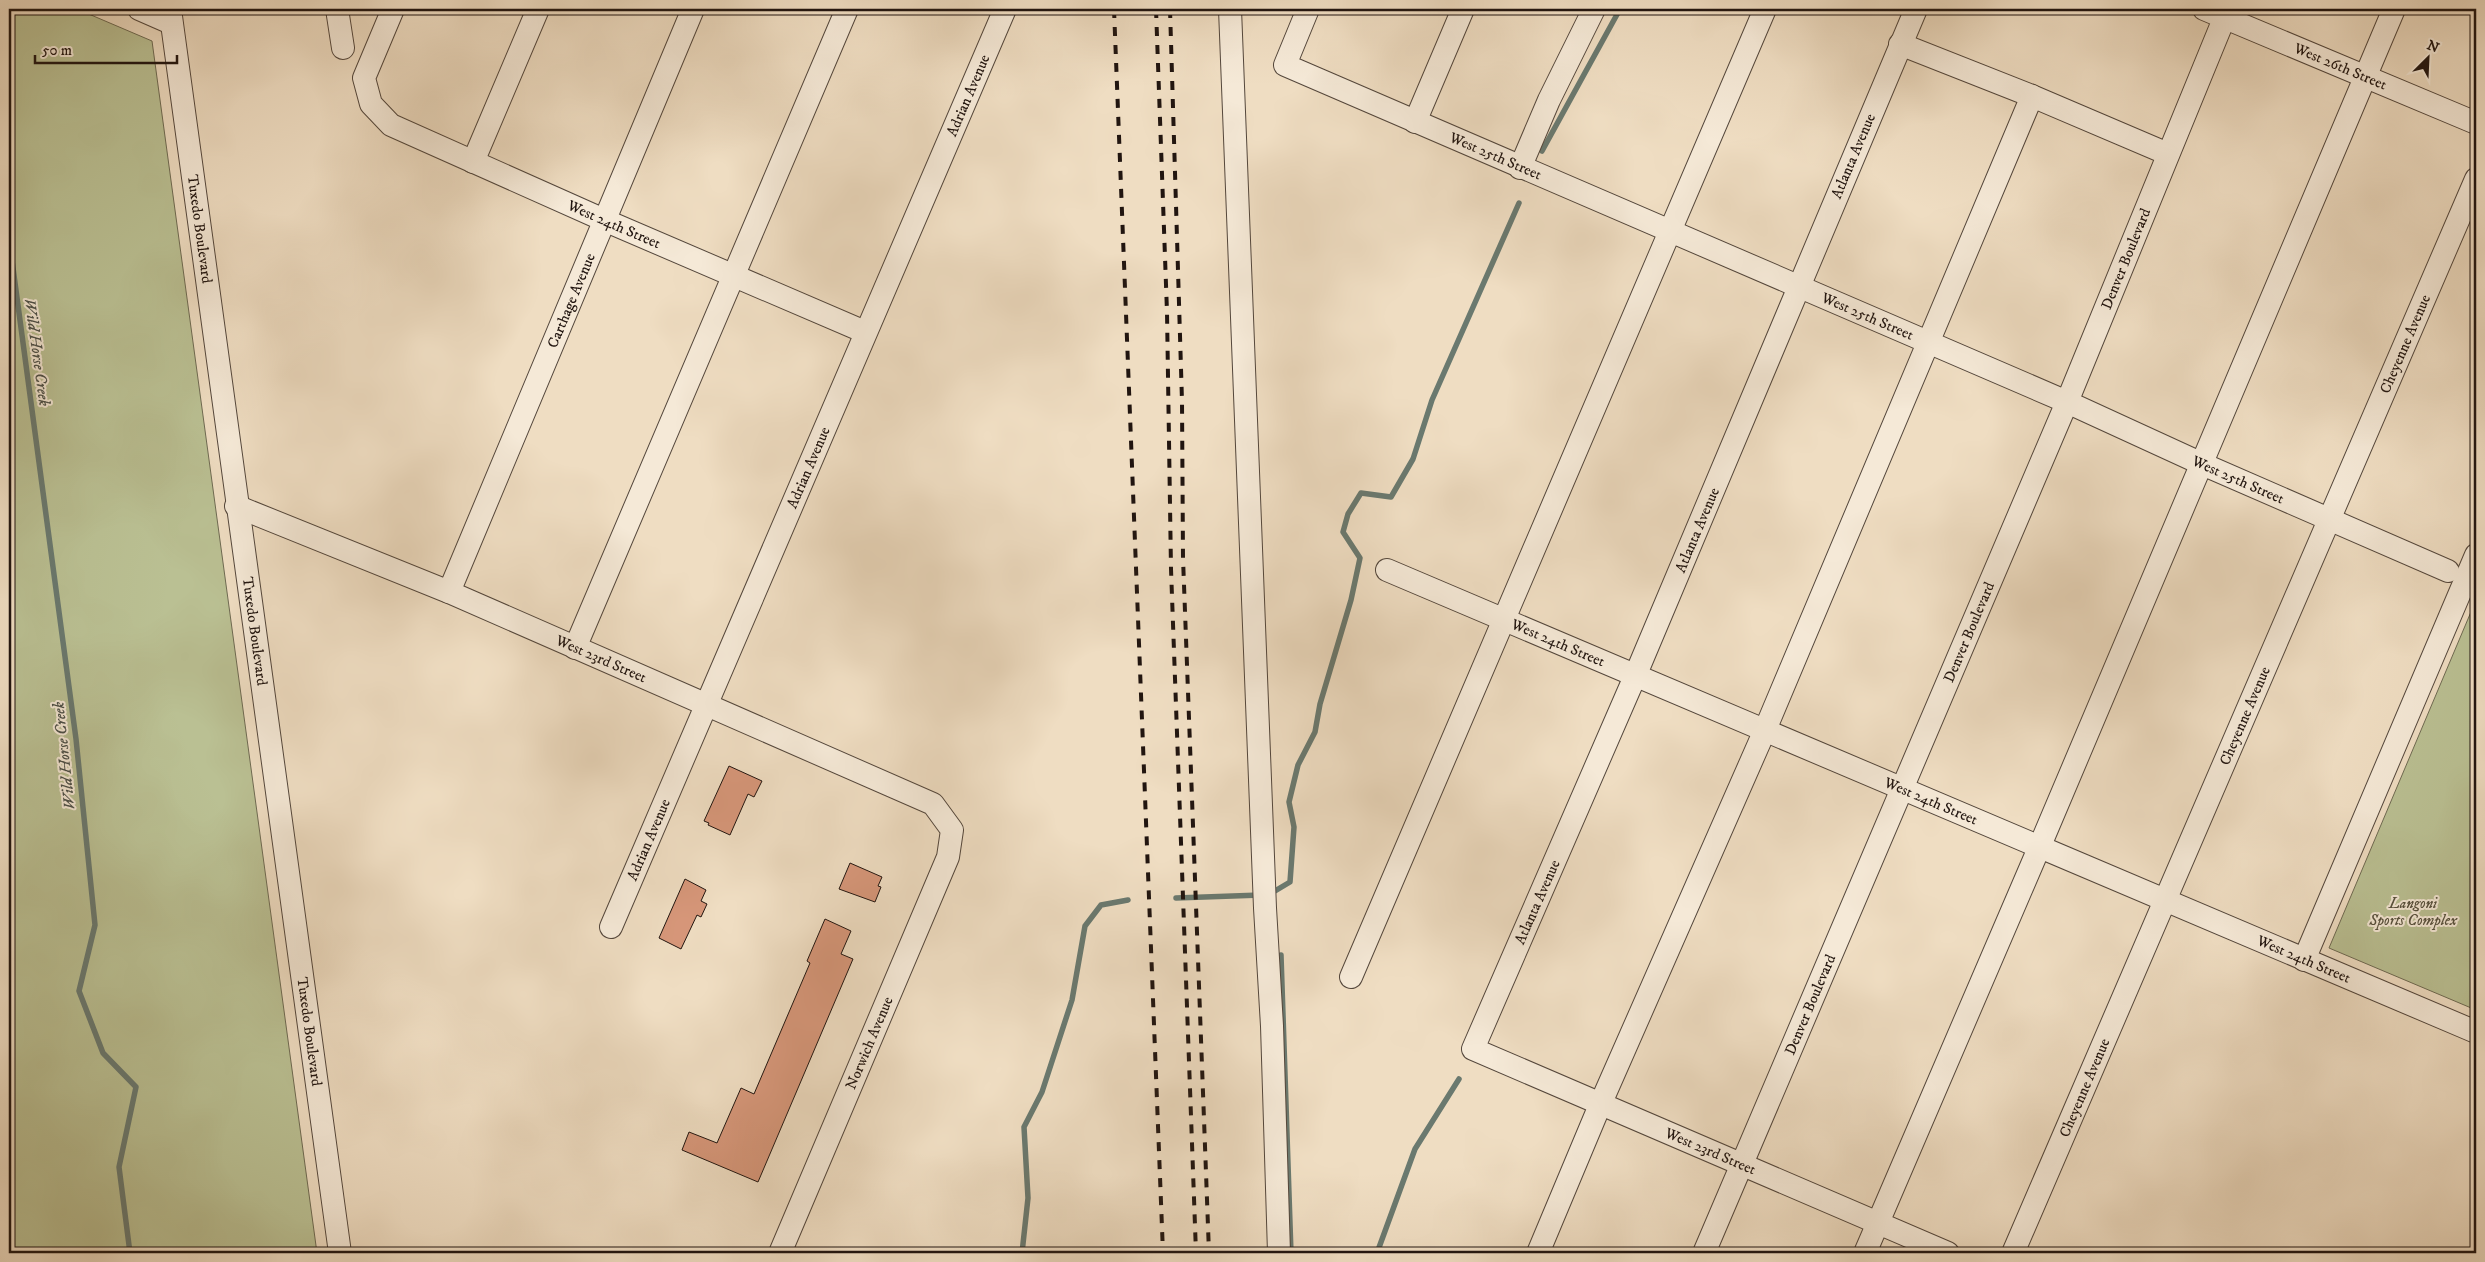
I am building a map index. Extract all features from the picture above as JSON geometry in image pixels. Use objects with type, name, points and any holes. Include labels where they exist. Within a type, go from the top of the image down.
[{"type":"street","points":[[139,9],[170,16]]},
{"type":"street","points":[[337,9],[343,48]]},
{"type":"street","name":"West 24th Street","points":[[393,9],[364,78],[371,104],[391,125],[604,220],[865,332]]},
{"type":"street","points":[[473,162],[538,9]]},
{"type":"street","name":"Carthage Avenue","points":[[448,592],[693,9]]},
{"type":"street","points":[[575,648],[732,275],[847,9]]},
{"type":"street","name":"Adrian Avenue","points":[[612,927],[708,706],[865,332],[1006,9]]},
{"type":"street","points":[[1230,9],[1265,908],[1272,1036],[1279,1253]]},
{"type":"street","name":"West 25th Street","points":[[1308,9],[1285,66],[2067,402],[2200,463],[2448,571]]},
{"type":"street","points":[[1415,122],[1463,9]]},
{"type":"street","points":[[1520,168],[1549,100],[1594,9]]},
{"type":"street","points":[[1351,977],[1765,9]]},
{"type":"street","name":"Atlanta Avenue","points":[[1473,1049],[1636,674],[1916,9]]},
{"type":"street","points":[[1865,1253],[2039,848],[2200,463],[2394,9]]},
{"type":"street","name":"West 26th Street","points":[[2219,12],[2476,123]]},
{"type":"street","name":"Denver Boulevard","points":[[1704,1253],[2067,402],[2168,154],[2219,12]]},
{"type":"street","name":"Tuxedo Boulevard","points":[[170,16],[340,1253]]},
{"type":"street","points":[[1900,44],[2032,96],[2168,154]]},
{"type":"street","points":[[1538,1253],[1600,1105],[1765,730],[2032,96]]},
{"type":"street","name":"Cheyenne Avenue","points":[[2013,1253],[2166,902],[2476,179]]},
{"type":"street","name":"West 23rd Street","points":[[236,506],[448,592],[933,804],[952,830]]},
{"type":"street","points":[[2304,960],[2476,555]]},
{"type":"street","name":"West 24th Street","points":[[1387,570],[1636,674],[2039,848],[2476,1032]]},
{"type":"street","name":"Norwich Avenue","points":[[780,1253],[948,858],[952,830]]},
{"type":"street","name":"West 23rd Street","points":[[1473,1049],[1742,1167],[1948,1253]]},
{"type":"green space","points":[[9,9],[77,9],[152,41],[317,1253],[9,1253]]},
{"type":"green space","name":"Langoni Sports Complex","points":[[2476,600],[2476,1010],[2329,948]]},
{"type":"building","points":[[729,766],[762,781],[754,797],[748,794],[730,835],[708,825],[709,823],[704,821]]},
{"type":"building","points":[[850,863],[882,877],[878,886],[881,887],[875,902],[839,889]]},
{"type":"building","points":[[685,879],[706,890],[701,901],[707,904],[701,917],[697,915],[681,949],[659,938]]},
{"type":"building","points":[[825,919],[851,931],[841,954],[853,959],[758,1182],[682,1150],[689,1132],[717,1143],[741,1088],[754,1094],[810,963],[807,961]]},
{"type":"waterway","points":[[1542,151],[1620,9]]},
{"type":"waterway","points":[[1270,894],[1290,882],[1294,827],[1289,802],[1298,765],[1315,732],[1320,704],[1351,600],[1360,558],[1343,532],[1348,514],[1361,493],[1391,497],[1413,459],[1432,400],[1519,203]]},
{"type":"waterway","name":"Wild Horse Creek","points":[[9,238],[76,739],[95,925],[79,991],[103,1053],[136,1087],[119,1167],[130,1253]]},
{"type":"waterway","points":[[1176,898],[1261,895]]},
{"type":"waterway","points":[[1022,1253],[1028,1198],[1024,1127],[1042,1092],[1072,1000],[1085,926],[1101,905],[1128,900]]},
{"type":"waterway","points":[[1281,955],[1291,1253]]},
{"type":"waterway","points":[[1377,1253],[1415,1149],[1459,1079]]},
{"type":"railway","points":[[1114,9],[1163,1253]]},
{"type":"railway","points":[[1156,9],[1167,312],[1171,569],[1196,1253]]},
{"type":"railway","points":[[1170,9],[1182,401],[1183,558],[1209,1253]]}]
